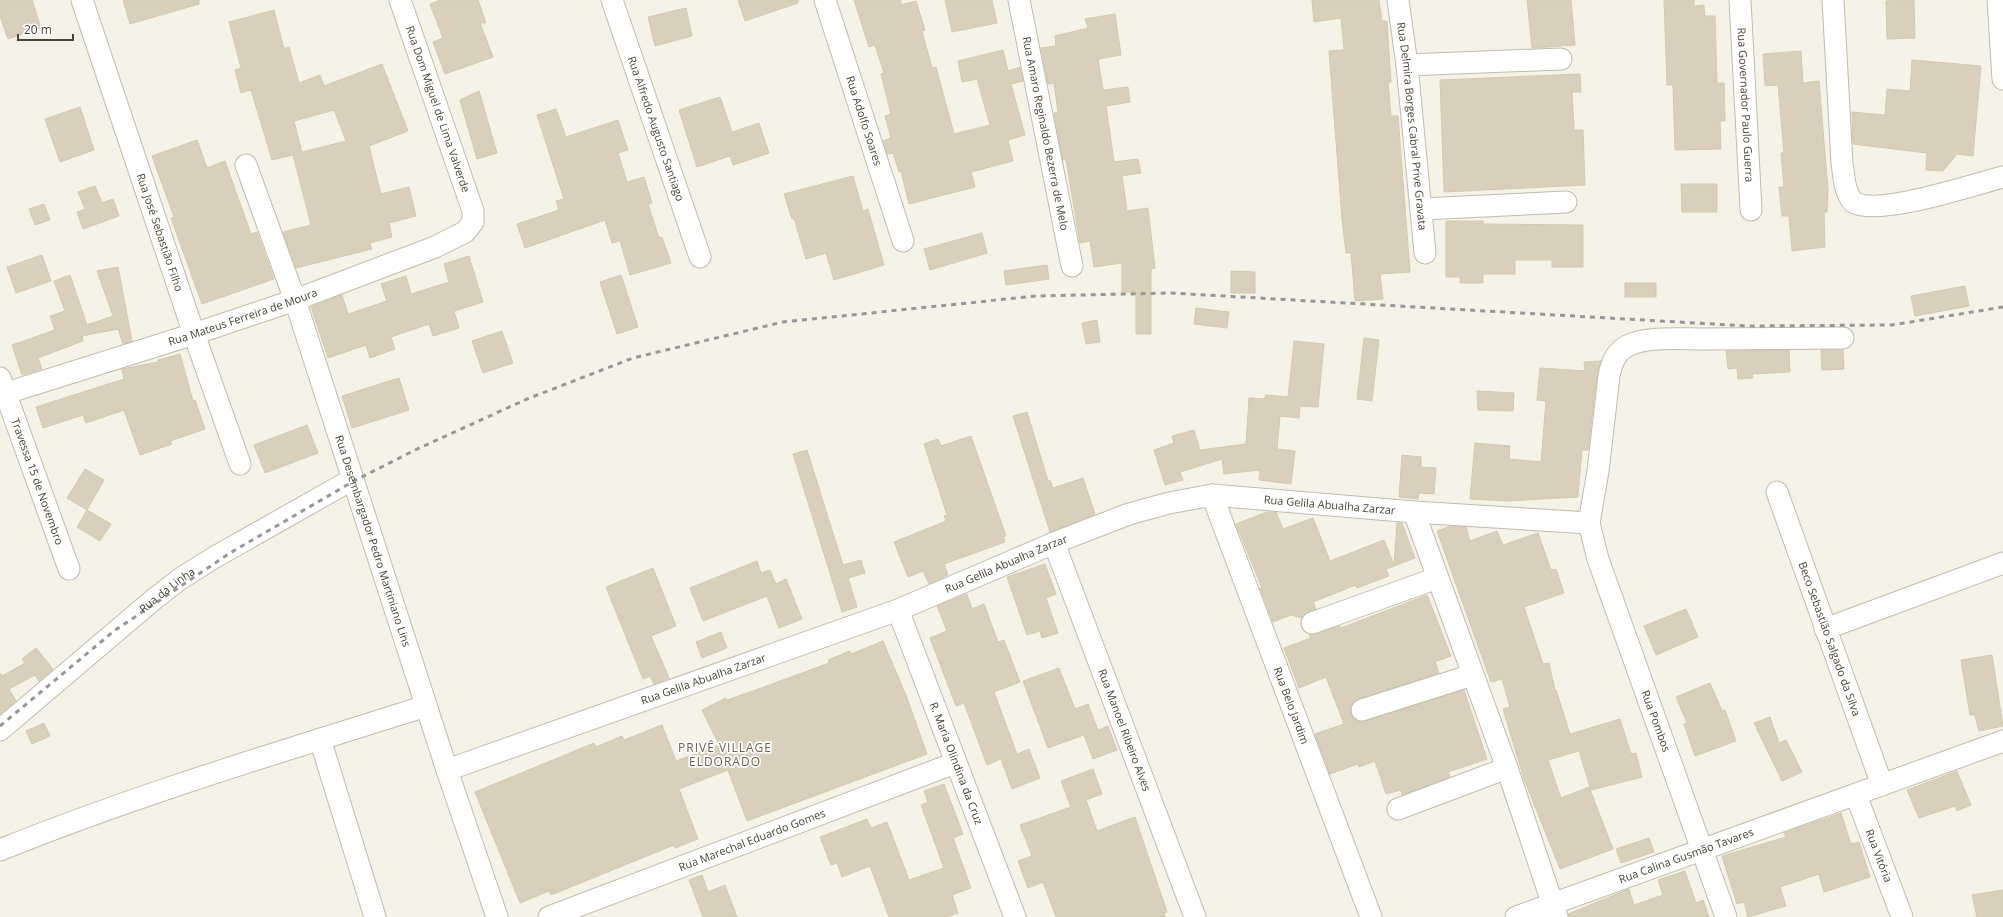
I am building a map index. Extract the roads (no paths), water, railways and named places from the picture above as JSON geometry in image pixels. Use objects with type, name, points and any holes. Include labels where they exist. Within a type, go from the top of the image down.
[{"type":"street","name":"Rua José Sebastião Filho","points":[[82,0],[194,334],[240,464]]},
{"type":"street","name":"Rua Dom Miguel de Lima Valverde","points":[[400,0],[468,194],[474,219]]},
{"type":"street","name":"Rua Alfredo Augusto Santiago","points":[[612,0],[700,257]]},
{"type":"street","name":"Rua Adolfo Soares","points":[[825,0],[903,241]]},
{"type":"street","name":"Rua Amaro Reginaldo Bezerra de Melo","points":[[1019,0],[1072,266]]},
{"type":"street","name":"Rua Delmira Borges Cabral Prive Gravata","points":[[1398,0],[1407,65],[1422,209],[1425,253]]},
{"type":"street","name":"Rua Governador Paulo Guerra","points":[[1740,0],[1751,210]]},
{"type":"street","points":[[1834,0],[1842,163],[1844,181],[1848,194],[1853,202],[1870,207],[1896,204],[2003,177]]},
{"type":"street","points":[[1998,0],[2003,79]]},
{"type":"street","points":[[1407,65],[1561,59]]},
{"type":"street","name":"Rua Desembargador Pedro Martiniano Lins","points":[[246,165],[295,300],[446,770],[497,917]]},
{"type":"street","points":[[1422,209],[1566,202]]},
{"type":"street","name":"Rua Mateus Ferreira de Moura","points":[[2,389],[194,334],[295,300],[455,238],[465,232],[474,219]]},
{"type":"street","points":[[1589,523],[1598,471],[1609,376],[1611,367],[1619,352],[1627,346],[1649,340],[1843,338]]},
{"type":"street","name":"Travessa 15 de Novembro","points":[[2,389],[69,569]]},
{"type":"street","name":"Rua da Linha","points":[[0,730],[153,600],[180,579],[215,557],[353,478]]},
{"type":"street","name":"Beco Sebastião Salgado da Silva","points":[[1777,492],[1882,785]]},
{"type":"street","name":"Rua Gelila Abualha Zarzar","points":[[446,770],[898,610],[1054,543],[1129,514],[1169,503],[1212,495],[1414,512],[1589,523]]},
{"type":"street","name":"Rua Belo Jardim","points":[[1212,495],[1371,917]]},
{"type":"street","points":[[1414,512],[1506,768],[1555,911]]},
{"type":"street","name":"Rua Pombos","points":[[1589,523],[1598,559],[1726,917]]},
{"type":"street","name":"Rua Manoel Ribeiro Alves","points":[[1054,543],[1195,917]]},
{"type":"street","points":[[1825,629],[2003,563]]},
{"type":"street","points":[[1312,623],[1437,578]]},
{"type":"street","name":"R. Maria Olindina da Cruz","points":[[898,610],[1012,916]]},
{"type":"street","points":[[1362,710],[1472,675]]},
{"type":"street","points":[[0,850],[68,823],[320,739],[426,706]]},
{"type":"street","points":[[320,739],[375,917]]},
{"type":"street","name":"Rua Calina Gusmão Tavares","points":[[1516,917],[1555,911],[1701,849],[1856,795],[2003,741]]},
{"type":"street","name":"Rua Marechal Eduardo Gomes","points":[[549,917],[955,763]]},
{"type":"street","points":[[1398,808],[1506,768]]},
{"type":"street","name":"Rua Vitória","points":[[1856,795],[1902,917]]},
{"type":"railway","points":[[0,726],[114,631],[230,553],[354,481],[415,450],[527,399],[633,358],[783,322],[1036,296],[1171,293],[1748,326],[1892,325],[2003,307]]},
{"type":"district","name":"PRIVÊ VILLAGE ELDORADO","points":[[725,755]]}]
